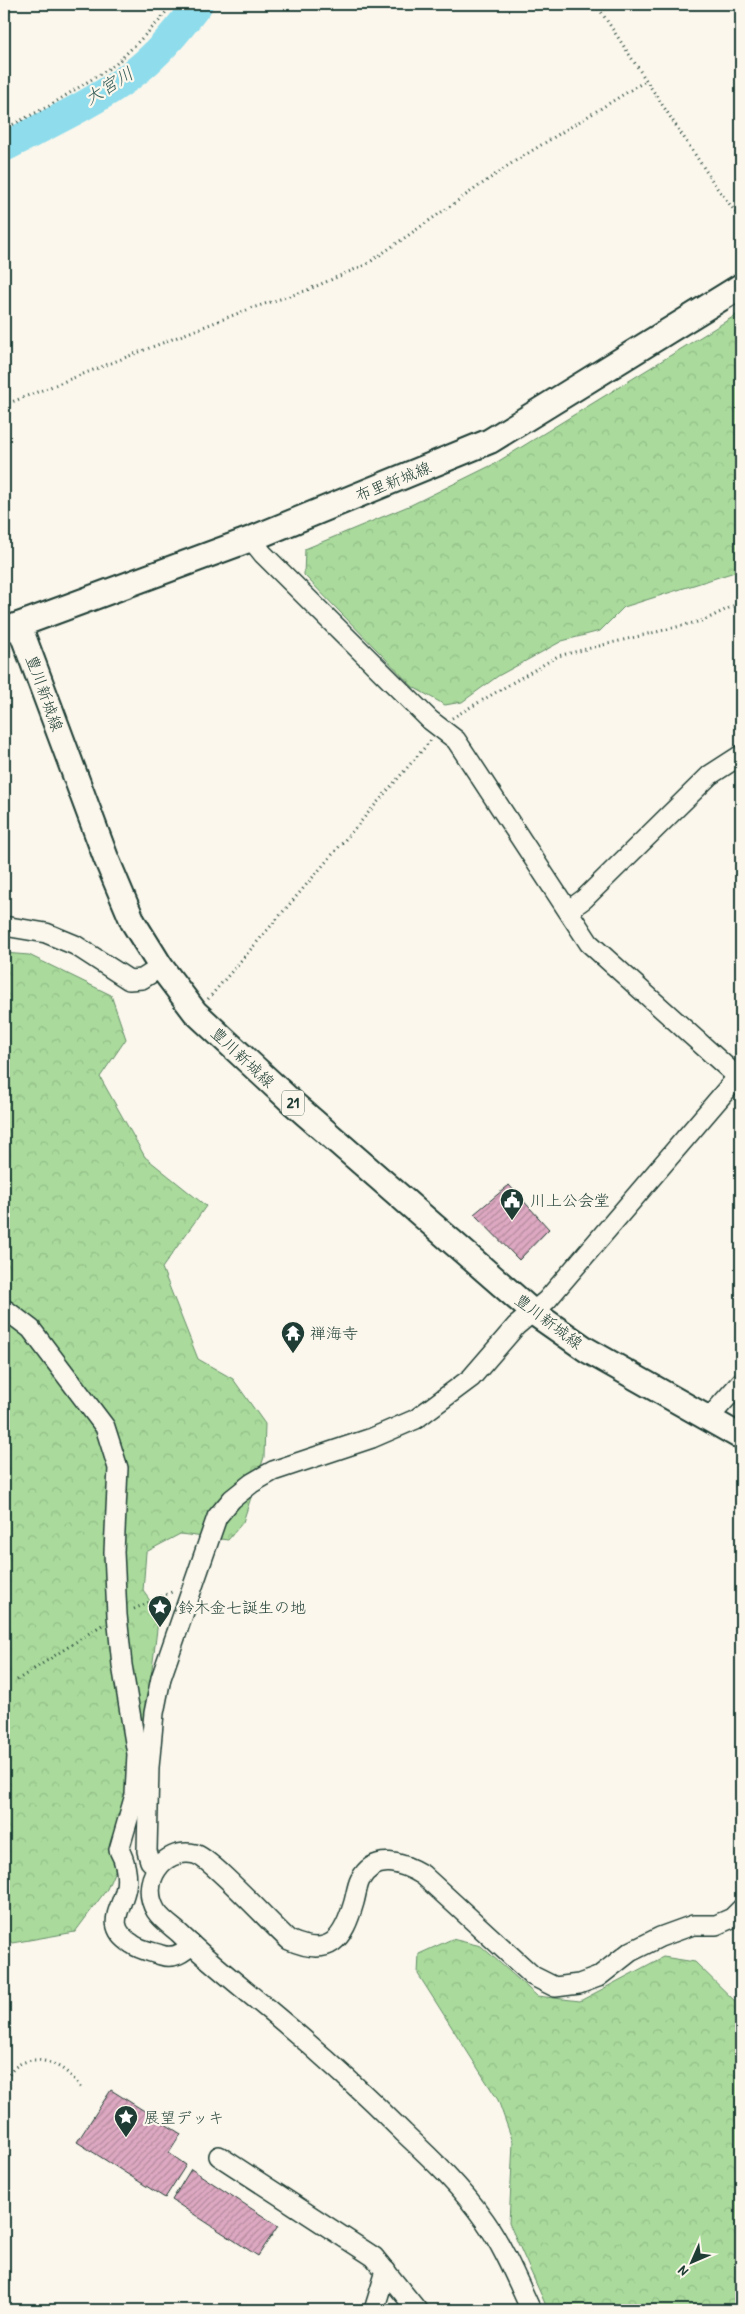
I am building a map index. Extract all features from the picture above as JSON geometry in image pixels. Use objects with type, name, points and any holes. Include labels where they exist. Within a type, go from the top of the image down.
[{"type":"main road","name":"布里新城線","points":[[11,628],[251,539],[490,441],[741,286]]},
{"type":"main road","name":"豊川新城線","points":[[11,628],[133,922],[161,968],[195,1012],[294,1104],[534,1313],[587,1350],[741,1437]]},
{"type":"street","points":[[157,1867],[150,1861],[147,1851],[149,1768],[156,1704],[161,1678],[217,1517],[232,1499],[252,1483],[273,1471],[372,1438],[416,1419],[471,1378],[516,1326],[534,1313],[740,1077],[589,944],[569,910],[456,740],[430,720],[263,554],[251,539]]},
{"type":"street","points":[[569,910],[584,900],[710,775],[741,755]]},
{"type":"street","points":[[4,926],[46,933],[75,945],[129,980],[142,979],[161,968]]},
{"type":"street","points":[[4,1310],[31,1329],[105,1427],[118,1468],[114,1552],[117,1615],[122,1665],[137,1754],[135,1794],[119,1850],[125,1860],[126,1887],[117,1911],[116,1925],[123,1936],[134,1946],[167,1957],[184,1952],[191,1944]]},
{"type":"street","points":[[708,1419],[741,1382]]},
{"type":"street","points":[[531,2310],[512,2268],[485,2221],[452,2179],[306,2041],[191,1944],[157,1912],[150,1898],[151,1881],[157,1867],[170,1857],[185,1852],[198,1855],[213,1866],[289,1940],[302,1946],[316,1948],[332,1943],[344,1932],[360,1880],[368,1870],[379,1863],[390,1862],[406,1865],[424,1875],[532,1976],[555,1987],[578,1984],[598,1977],[630,1952],[660,1937],[693,1926],[716,1925],[732,1918],[741,1909]]},
{"type":"street","points":[[219,2156],[374,2257],[417,2310]]},
{"type":"street","points":[[374,2310],[386,2270]]},
{"type":"path","points":[[4,129],[49,106],[116,64],[159,21],[172,4]]},
{"type":"path","points":[[596,4],[717,188],[741,219]]},
{"type":"path","points":[[4,405],[249,309],[305,291],[367,264],[512,163],[647,80]]},
{"type":"path","points":[[195,1012],[202,1007],[451,718],[558,656],[705,620],[741,602]]},
{"type":"path","points":[[4,2083],[11,2071],[22,2063],[36,2060],[51,2063],[76,2078],[81,2089]]},
{"type":"path","points":[[4,2098],[9,2100]]},
{"type":"green space","points":[[741,312],[741,570],[624,607],[600,631],[562,641],[498,676],[462,702],[445,705],[413,687],[304,575],[305,549],[411,505],[494,464]]},
{"type":"green space","points":[[4,953],[29,955],[111,995],[126,1039],[100,1077],[145,1157],[206,1206],[162,1268],[198,1359],[233,1379],[265,1424],[264,1457],[243,1522],[228,1540],[180,1534],[146,1552],[143,1591],[159,1613],[132,1831],[107,1889],[75,1932],[12,1943],[4,1933]]},
{"type":"green space","points":[[452,1939],[481,1946],[537,1996],[580,2001],[663,1957],[695,1962],[741,2007],[741,2310],[548,2310],[509,2223],[513,2142],[498,2100],[418,1974],[419,1954]]},
{"type":"building","name":"川上公会堂","points":[[509,1185],[549,1229],[519,1260],[474,1214]]},
{"type":"building","points":[[111,2090],[181,2134],[169,2153],[186,2165],[165,2198],[77,2142]]},
{"type":"building","points":[[191,2169],[278,2226],[258,2256],[172,2200]]},
{"type":"waterway","name":"大宮川","points":[[4,147],[85,105],[130,76],[158,51],[198,4]]},
{"type":"place","name":"川上公会堂","points":[[512,1221]]},
{"type":"place","name":"禅海寺","points":[[293,1354]]},
{"type":"place","name":"鈴木金七誕生の地","points":[[160,1628]]},
{"type":"place","name":"展望デッキ","points":[[126,2138]]}]
